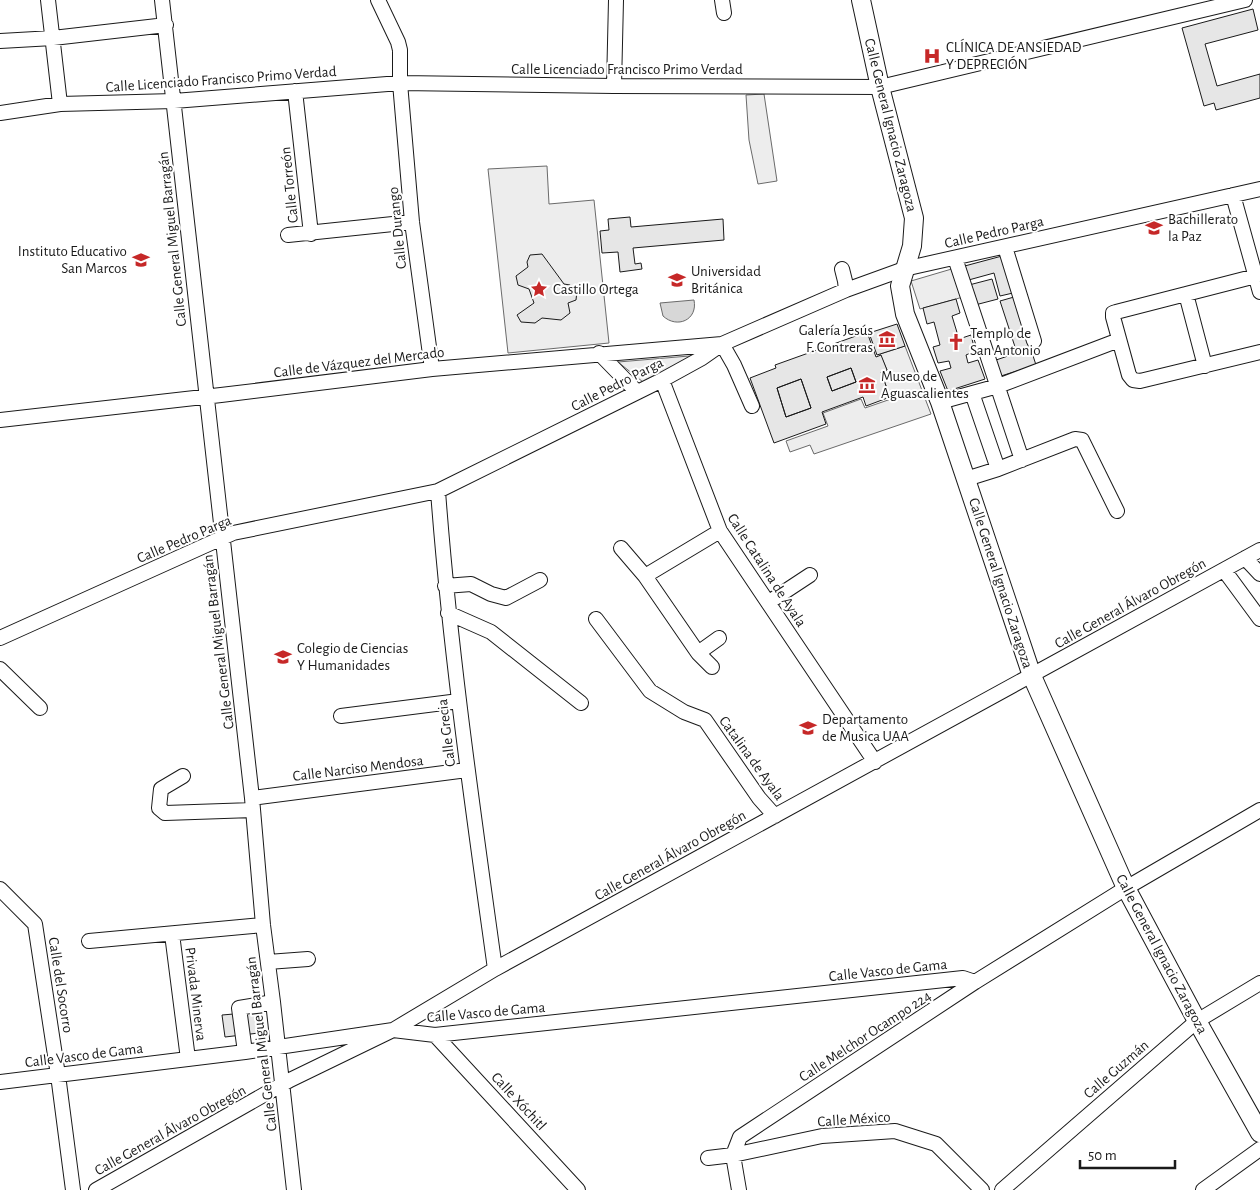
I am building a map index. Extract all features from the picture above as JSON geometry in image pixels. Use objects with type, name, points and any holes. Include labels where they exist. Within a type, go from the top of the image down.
[{"type":"main road","name":"Calle General Ignacio Zaragoza","points":[[861,0],[880,87],[914,218],[912,246],[900,286],[905,314],[940,402],[1032,676],[1126,888],[1197,1021],[1260,1133]]},
{"type":"street","points":[[48,0],[60,104]]},
{"type":"street","name":"Calle General Miguel Barragán","points":[[162,0],[253,804],[262,925],[273,1002],[294,1190]]},
{"type":"street","name":"Calle Durango","points":[[378,0],[400,50],[400,83],[412,222],[432,369]]},
{"type":"street","points":[[614,86],[616,0]]},
{"type":"street","name":"Calle Licenciado Francisco Primo Verdad","points":[[0,112],[60,104],[174,101],[400,83],[880,87],[1245,0]]},
{"type":"street","points":[[0,41],[53,38],[166,24]]},
{"type":"street","name":"Calle Torreón","points":[[295,91],[311,234],[412,222]]},
{"type":"street","name":"Calle Pedro Parga","points":[[0,638],[233,533],[438,492],[662,380],[702,358],[722,344],[846,290],[904,269],[1260,189]]},
{"type":"street","points":[[1233,194],[1260,292]]},
{"type":"street","points":[[288,235],[311,234]]},
{"type":"street","points":[[1005,246],[1034,341]]},
{"type":"street","points":[[955,258],[1022,460]]},
{"type":"street","points":[[842,269],[846,290]]},
{"type":"street","points":[[1256,276],[1113,313],[1129,376],[1133,380],[1140,381],[1260,352]]},
{"type":"street","points":[[1186,294],[1206,366]]},
{"type":"street","points":[[940,402],[998,386],[1119,340]]},
{"type":"street","points":[[722,344],[734,365],[752,406]]},
{"type":"street","name":"Calle de Vázquez del Mercado","points":[[0,420],[432,369],[599,353],[722,344]]},
{"type":"street","points":[[599,353],[637,392]]},
{"type":"street","name":"Calle Catalina de Ayala","points":[[662,380],[720,531],[875,762]]},
{"type":"street","points":[[972,393],[998,469]]},
{"type":"street","points":[[966,479],[1075,440],[1082,440],[1117,511]]},
{"type":"street","name":"Calle Grecia","points":[[438,492],[448,613],[494,969]]},
{"type":"street","points":[[645,576],[720,531]]},
{"type":"street","points":[[621,548],[645,576],[698,653],[712,667]]},
{"type":"street","name":"Calle General Álvaro Obregón","points":[[96,1190],[290,1080],[393,1030],[494,969],[1260,550]]},
{"type":"street","points":[[1245,558],[1260,574]]},
{"type":"street","points":[[1224,570],[1260,619]]},
{"type":"street","points":[[768,602],[810,575]]},
{"type":"street","points":[[445,586],[471,584],[491,594],[506,598],[540,580]]},
{"type":"street","points":[[448,613],[491,632],[581,703]]},
{"type":"street","name":"Catalina de Ayala","points":[[596,619],[650,691],[684,712],[705,720],[759,798],[775,816]]},
{"type":"street","points":[[698,653],[719,638]]},
{"type":"street","points":[[0,669],[40,708]]},
{"type":"street","points":[[341,716],[459,701]]},
{"type":"street","name":"Calle Narciso Mendosa","points":[[183,776],[160,789],[159,808],[162,811],[166,813],[253,804],[467,770]]},
{"type":"street","name":"Calle Melchor Ocampo 224","points":[[733,1155],[740,1137],[975,982],[1126,888],[1260,810]]},
{"type":"street","name":"Calle del Socorro","points":[[0,889],[35,924],[58,1074],[73,1190]]},
{"type":"street","name":"Privada Minerva","points":[[89,941],[262,925]]},
{"type":"street","name":"Privada Minerva","points":[[172,934],[188,1059]]},
{"type":"street","points":[[268,962],[308,959]]},
{"type":"street","name":"Calle Vasco de Gama","points":[[0,1082],[278,1048],[393,1030],[435,1035],[963,978],[975,982]]},
{"type":"street","name":"Calle Guzmán","points":[[1002,1190],[1197,1021],[1260,983]]},
{"type":"street","points":[[244,1052],[239,1008],[273,1002]]},
{"type":"street","name":"Calle Xóchitl","points":[[435,1035],[578,1190]]},
{"type":"street","name":"Calle México","points":[[708,1158],[733,1155],[822,1136],[895,1131],[936,1144],[982,1190]]},
{"type":"street","points":[[1203,1190],[1260,1149]]},
{"type":"street","points":[[733,1155],[739,1190]]},
{"type":"shaded area","points":[[764,94],[777,181],[758,184],[749,140],[746,95]]},
{"type":"shaded area","points":[[547,166],[549,204],[594,200],[609,343],[508,353],[488,169]]},
{"type":"shaded area","points":[[955,268],[963,297],[920,309],[911,281]]},
{"type":"shaded area","points":[[694,300],[693,313],[685,320],[674,322],[663,316],[660,303]]},
{"type":"shaded area","points":[[905,346],[931,414],[814,454],[810,445],[790,452],[786,441],[828,426],[823,413],[861,399],[865,408],[891,399],[881,372],[887,370],[880,354]]},
{"type":"shaded area","points":[[701,355],[643,382],[618,362]]},
{"type":"building","points":[[1253,9],[1258,30],[1205,44],[1217,86],[1260,74],[1260,98],[1216,110],[1214,103],[1204,106],[1182,28]]},
{"type":"building","points":[[630,217],[631,227],[723,219],[724,240],[633,248],[635,264],[641,263],[642,269],[620,272],[618,252],[602,253],[600,231],[609,230],[608,219]]},
{"type":"building","points":[[542,254],[564,284],[570,285],[577,291],[576,300],[568,303],[570,313],[561,320],[542,318],[535,323],[521,322],[517,315],[534,303],[529,289],[518,285],[516,276],[528,267],[527,262],[530,255]]},
{"type":"building","points":[[1002,256],[1013,293],[1000,296],[994,273],[965,281],[961,267]]},
{"type":"building","points":[[992,279],[998,299],[975,305],[969,285]]},
{"type":"building","points":[[1014,297],[1036,365],[1001,376],[996,360],[1017,353],[1000,301]]},
{"type":"building","name":"Templo de San Antonio","points":[[956,299],[960,313],[952,316],[959,339],[971,335],[975,351],[966,355],[968,363],[978,360],[985,379],[948,391],[940,371],[951,368],[949,361],[938,363],[933,347],[940,345],[934,322],[927,324],[923,308]]},
{"type":"building","name":"Galería Jesús F. Contreras","points":[[897,324],[905,346],[877,355],[869,333]]},
{"type":"building","name":"Museo de Aguascalientes","points":[[867,332],[876,357],[881,355],[887,370],[881,372],[890,397],[866,406],[863,397],[822,412],[826,424],[774,443],[750,378],[776,368],[775,365]],"holes":[[[851,368],[856,382],[832,391],[827,377]],[[801,379],[811,408],[786,417],[777,388]]]},
{"type":"building","points":[[851,368],[856,382],[832,391],[827,377]]},
{"type":"building","points":[[801,379],[811,408],[786,417],[777,388]]},
{"type":"building","points":[[257,1012],[259,1033],[225,1037],[222,1015]]},
{"type":"place","name":"CLÍNICA DE ANSIEDAD Y DEPRECIÓN","points":[[932,56]]},
{"type":"place","name":"Bachillerato la Paz","points":[[1154,228]]},
{"type":"place","name":"Instituto Educativo San Marcos","points":[[141,260]]},
{"type":"place","name":"Universidad Británica","points":[[677,280]]},
{"type":"place","name":"Castillo Ortega","points":[[539,289]]},
{"type":"place","name":"Galería Jesús F. Contreras","points":[[887,339]]},
{"type":"place","name":"Templo de San Antonio","points":[[956,342]]},
{"type":"place","name":"Museo de Aguascalientes","points":[[867,385]]},
{"type":"place","name":"Colegio de Ciencias Y Humanidades","points":[[283,657]]},
{"type":"place","name":"Departamento de Musica UAA","points":[[808,728]]}]
